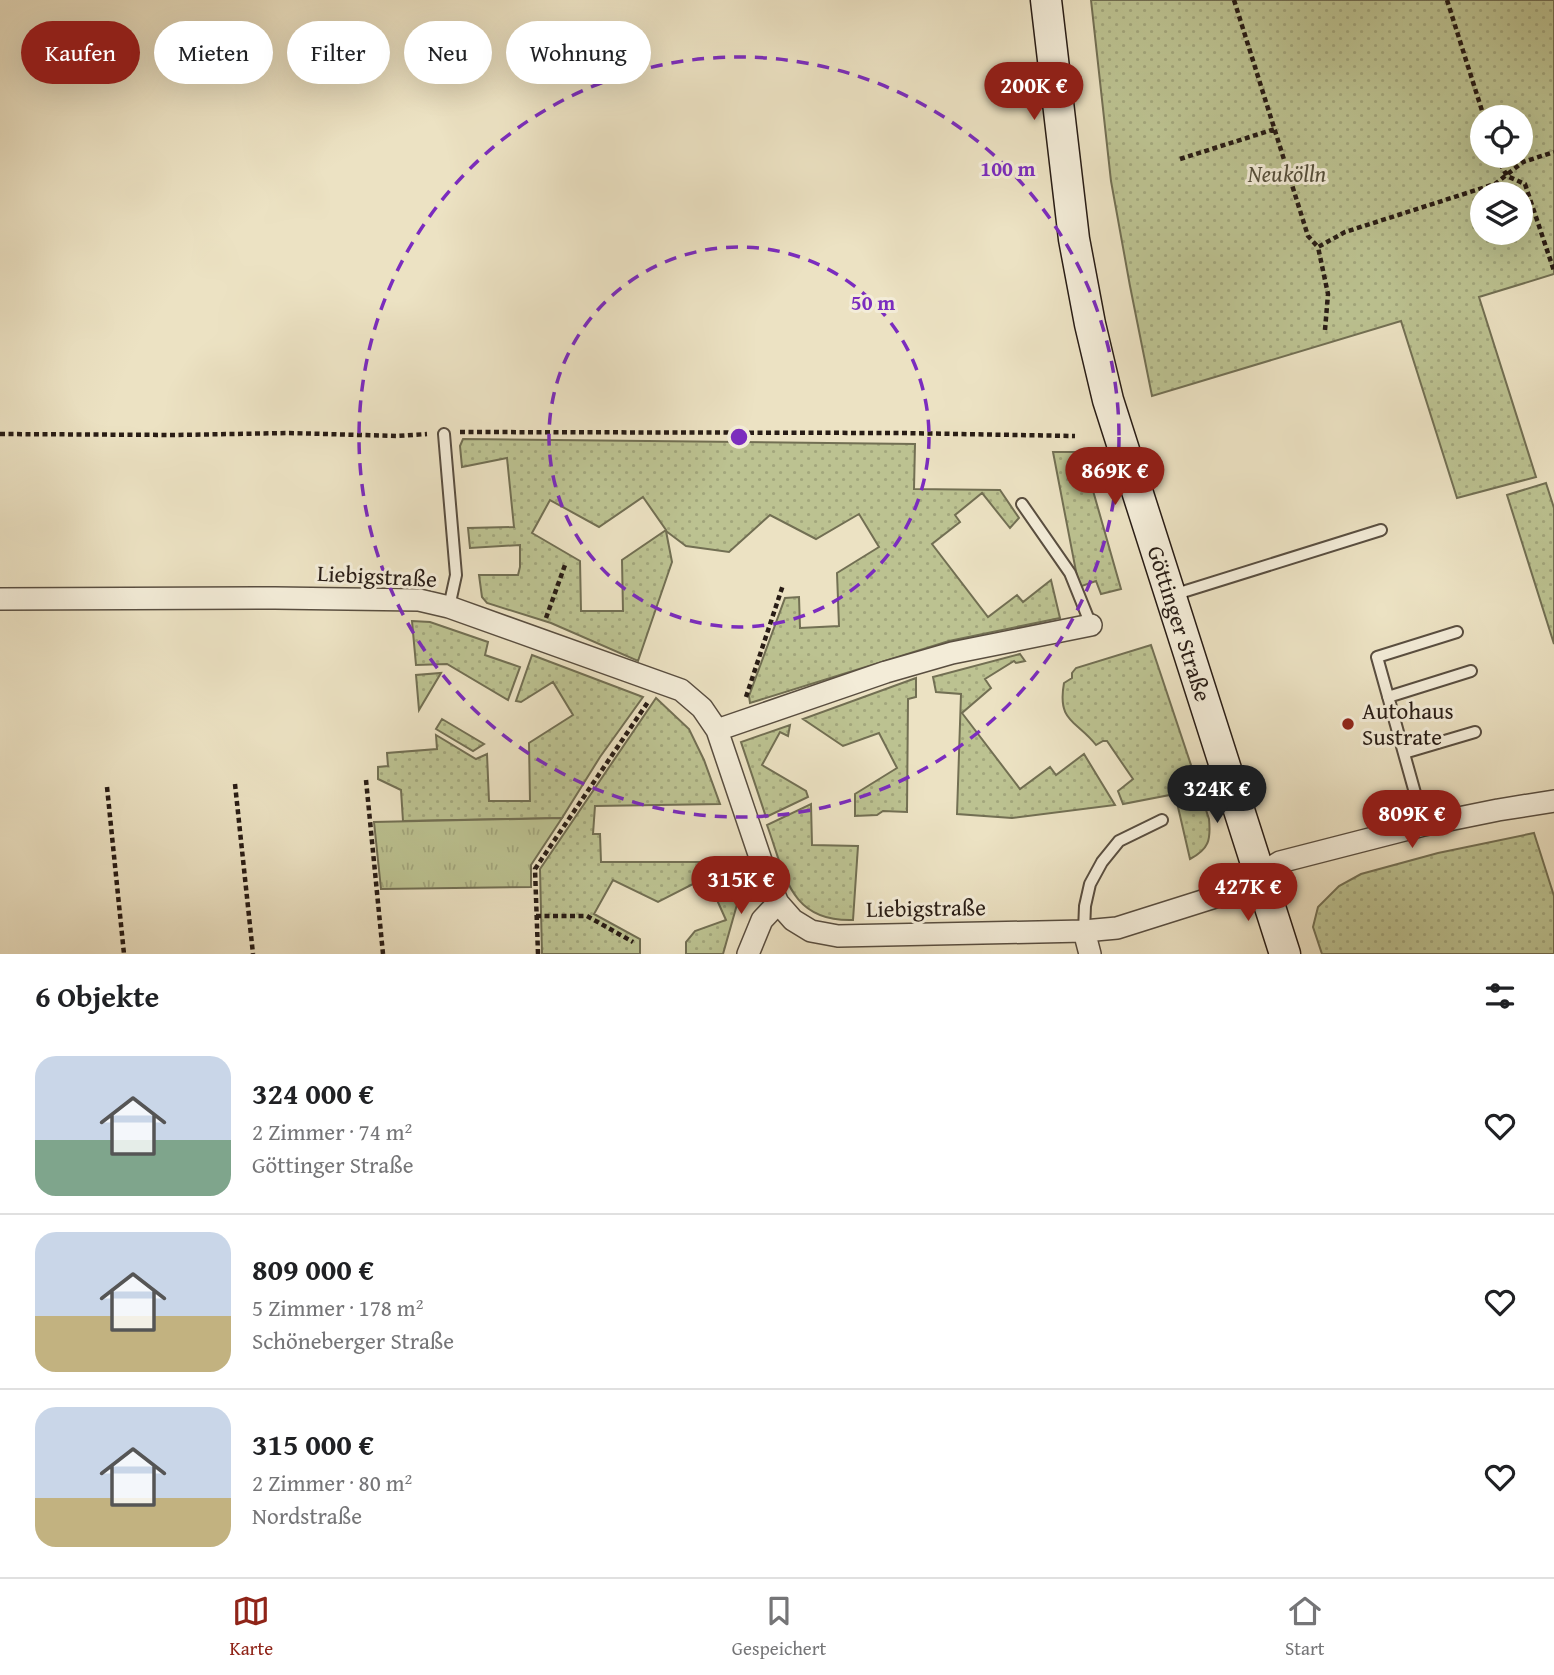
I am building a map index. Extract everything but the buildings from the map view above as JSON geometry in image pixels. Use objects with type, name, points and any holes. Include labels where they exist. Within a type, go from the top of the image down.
[{"type":"street","name":"Göttinger Straße","points":[[1046,0],[1074,239],[1108,400],[1285,954]]},
{"type":"street","name":"Liebigstraße","points":[[0,599],[419,600],[449,607],[681,690],[702,708],[713,724],[778,903],[793,920],[811,930],[838,936],[1117,928],[1231,892],[1280,862],[1424,825],[1554,801]]},
{"type":"street","points":[[713,724],[951,653],[1091,625]]},
{"type":"street","points":[[748,954],[762,920],[778,903]]},
{"type":"street","points":[[1084,931],[1090,954]]},
{"type":"lane","points":[[444,434],[456,575],[449,607]]},
{"type":"lane","points":[[1022,504],[1070,573],[1091,625]]},
{"type":"lane","points":[[1170,596],[1381,530]]},
{"type":"lane","points":[[1424,825],[1377,657],[1457,632]]},
{"type":"lane","points":[[1388,697],[1471,671]]},
{"type":"lane","points":[[1404,753],[1475,732]]},
{"type":"lane","points":[[1084,931],[1085,906],[1090,884],[1102,862],[1118,841],[1162,820]]},
{"type":"path","points":[[1234,0],[1308,236],[1318,247],[1328,294],[1325,330]]},
{"type":"path","points":[[1447,0],[1480,105]]},
{"type":"path","points":[[1180,159],[1275,129]]},
{"type":"path","points":[[1318,247],[1345,232],[1495,184],[1523,162],[1554,152]]},
{"type":"path","points":[[1502,168],[1507,176],[1525,184],[1554,271]]},
{"type":"path","points":[[0,434],[289,433],[397,436],[474,432],[1075,436]]},
{"type":"path","points":[[539,639],[565,565]]},
{"type":"path","points":[[713,724],[744,701],[783,585]]},
{"type":"path","points":[[538,954],[535,869],[661,682]]},
{"type":"path","points":[[366,780],[383,954]]},
{"type":"path","points":[[236,784],[253,954]]},
{"type":"path","points":[[107,787],[124,954]]},
{"type":"path","points":[[536,916],[586,916],[633,942]]},
{"type":"green space","name":"Neukölln","points":[[1091,0],[1554,0],[1554,274],[1479,297],[1536,477],[1457,498],[1401,321],[1152,396],[1111,181]]},
{"type":"green space","points":[[463,439],[915,444],[914,489],[1000,490],[1019,518],[1010,528],[982,493],[955,515],[960,522],[932,544],[988,617],[1017,595],[1023,602],[1051,580],[1060,618],[949,641],[750,703],[749,696],[785,598],[799,597],[800,628],[839,626],[837,573],[879,547],[859,514],[816,539],[770,515],[729,552],[686,546],[666,531],[672,562],[638,661],[551,623],[487,603],[482,597],[479,575],[518,575],[520,545],[470,548],[468,528],[514,527],[507,458],[462,467],[460,446]],"holes":[[[643,497],[666,530],[622,560],[623,611],[581,611],[580,561],[532,533],[550,500],[599,527]]]},
{"type":"green space","points":[[1053,452],[1082,452],[1121,589],[1101,594],[1096,581],[1079,587]]},
{"type":"green space","points":[[1546,483],[1554,508],[1554,644],[1507,495]]},
{"type":"green space","points":[[412,621],[430,622],[488,642],[485,655],[520,667],[508,700],[447,664],[416,665]]},
{"type":"green space","points":[[1151,645],[1209,819],[1210,833],[1207,843],[1190,859],[1175,794],[1123,804],[1118,791],[1133,779],[1107,741],[1096,745],[1070,719],[1063,706],[1064,683],[1072,678],[1076,668]]},
{"type":"green space","points":[[1020,654],[1025,661],[1014,661],[985,679],[991,688],[962,713],[1020,789],[1050,767],[1056,775],[1084,754],[1115,805],[1012,818],[957,814],[961,694],[936,692],[933,677]]},
{"type":"green space","points":[[532,655],[643,697],[600,757],[562,818],[403,821],[401,790],[378,779],[378,767],[388,766],[387,753],[437,749],[436,735],[476,759],[487,754],[489,801],[530,801],[529,743],[573,715],[553,682],[521,702],[516,701]]},
{"type":"green space","points":[[441,673],[419,710],[416,675]]},
{"type":"green space","points":[[916,678],[916,697],[908,699],[907,812],[883,811],[877,815],[855,816],[855,794],[897,768],[879,733],[843,746],[803,719]]},
{"type":"green space","points":[[656,698],[689,729],[720,804],[595,806],[593,834],[600,834],[601,862],[712,862],[700,870],[697,882],[658,902],[613,880],[594,914],[640,939],[640,954],[542,954],[540,869]]},
{"type":"green space","points":[[442,719],[484,744],[473,751],[436,729]]},
{"type":"green space","points":[[790,725],[788,736],[780,732],[762,765],[806,791],[808,797],[766,817],[741,742]]},
{"type":"green space","points":[[811,804],[812,845],[858,846],[853,920],[832,919],[815,913],[802,904],[793,892],[779,861],[767,825]]},
{"type":"green space","points":[[562,818],[531,865],[531,887],[381,889],[374,822]]},
{"type":"green space","points":[[1534,833],[1554,896],[1554,954],[1322,954],[1313,927],[1318,907],[1339,886],[1361,874],[1438,853]]},
{"type":"green space","points":[[733,858],[742,880],[723,954],[686,954],[686,942],[695,931],[726,920],[708,880],[709,870]]},
{"type":"place","name":"Autohaus Sustrate","points":[[1348,724]]}]
